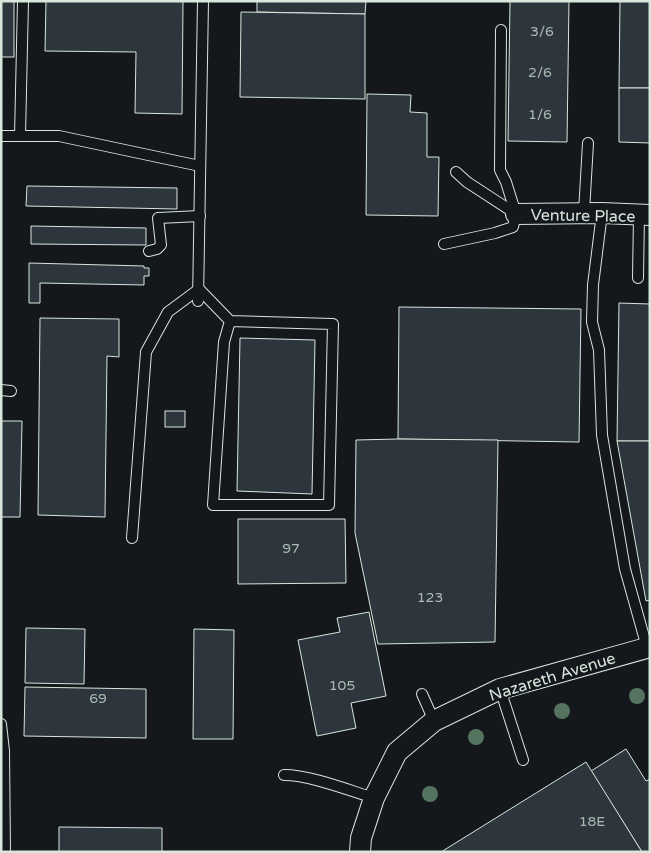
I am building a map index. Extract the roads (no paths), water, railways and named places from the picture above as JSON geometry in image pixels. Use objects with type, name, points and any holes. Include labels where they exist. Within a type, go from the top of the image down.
[{"type":"street","name":"Venture Place","points":[[516,214],[593,212],[644,215]]},
{"type":"street","name":"Nazareth Avenue","points":[[360,852],[361,838],[374,798],[398,752],[434,721],[500,689],[649,650]]},
{"type":"lane","points":[[20,136],[23,1]]},
{"type":"lane","points":[[198,301],[203,1]]},
{"type":"lane","points":[[444,244],[495,233],[513,227],[516,214],[506,182],[500,170],[501,30]]},
{"type":"lane","points":[[1,136],[59,136],[200,166]]},
{"type":"lane","points":[[588,143],[593,212],[592,322],[599,350],[602,435],[625,569],[649,650]]},
{"type":"lane","points":[[456,172],[467,182],[516,214]]},
{"type":"lane","points":[[638,278],[644,215]]},
{"type":"lane","points":[[149,250],[158,249],[161,245],[158,218],[200,216]]},
{"type":"lane","points":[[198,289],[230,321],[333,324],[329,505],[213,505],[224,342],[230,321]]},
{"type":"lane","points":[[132,538],[146,352],[168,312],[198,289]]},
{"type":"lane","points":[[500,689],[523,760]]},
{"type":"lane","points":[[422,694],[434,721]]},
{"type":"lane","points":[[1,724],[4,751],[5,852]]},
{"type":"lane","points":[[284,775],[291,775],[374,798]]}]
